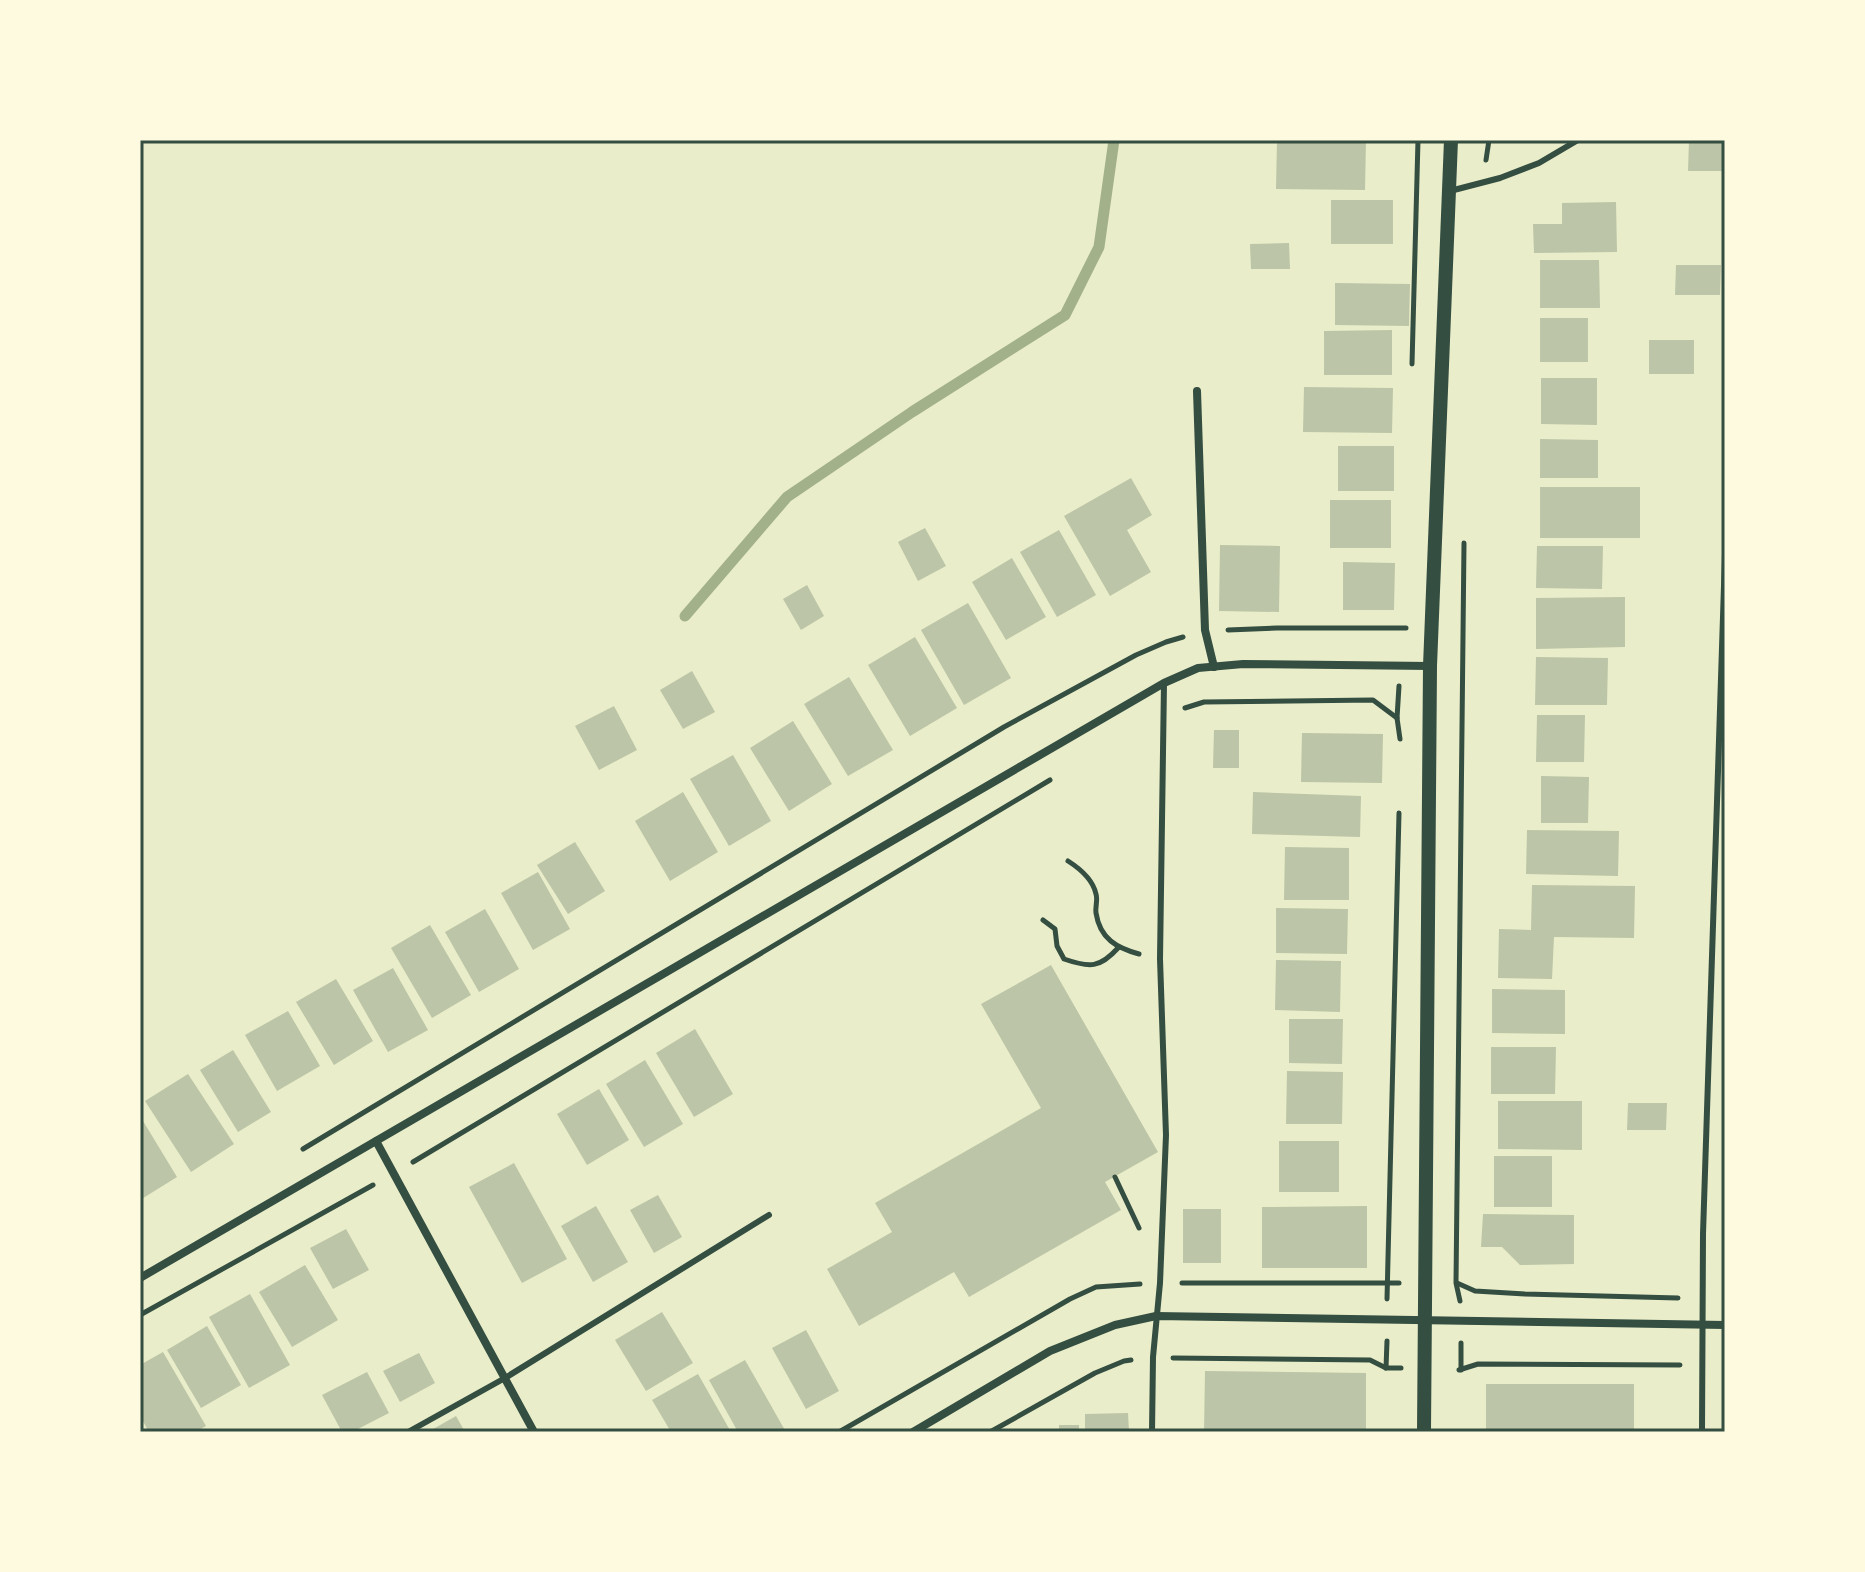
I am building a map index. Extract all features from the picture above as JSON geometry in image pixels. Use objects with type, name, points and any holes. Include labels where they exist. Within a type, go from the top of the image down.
[{"type":"street","points":[[1424,1432],[1430,666],[1451,140]]},
{"type":"street","points":[[1197,391],[1205,630],[1214,667]]},
{"type":"street","points":[[140,1278],[1164,683],[1198,668],[1243,664],[1430,666]]},
{"type":"street","points":[[376,1141],[534,1432]]},
{"type":"street","points":[[913,1432],[1050,1351],[1115,1325],[1156,1316],[1725,1325]]},
{"type":"lane","points":[[1450,191],[1539,163],[1578,140]]},
{"type":"lane","points":[[1702,1432],[1703,1234],[1725,555]]},
{"type":"lane","points":[[1152,1432],[1153,1357],[1160,1283],[1166,1135],[1160,959],[1164,683]]},
{"type":"lane","points":[[408,1432],[505,1378],[769,1215]]},
{"type":"path","points":[[1478,184],[1489,140]]},
{"type":"path","points":[[1465,533],[1456,1283],[1461,1320],[1461,1370],[1478,1364],[1703,1366]]},
{"type":"path","points":[[1164,714],[1204,702],[1373,700],[1397,718]]},
{"type":"path","points":[[140,1315],[394,1173],[1057,776]]},
{"type":"path","points":[[1068,861],[1081,869],[1096,893],[1096,914],[1103,934],[1118,948],[1160,959]]},
{"type":"path","points":[[1043,920],[1055,929],[1057,946],[1064,959],[1080,965],[1097,965],[1118,948]]},
{"type":"path","points":[[1115,1177],[1142,1234]]},
{"type":"path","points":[[1139,1284],[1140,1272]]},
{"type":"path","points":[[990,1432],[1095,1373],[1124,1361],[1153,1357],[1370,1360],[1386,1368]]},
{"type":"building","points":[[1277,140],[1366,140],[1365,190],[1276,189]]},
{"type":"building","points":[[1689,140],[1725,140],[1725,171],[1688,171]]},
{"type":"building","points":[[1331,200],[1393,200],[1393,244],[1331,244]]},
{"type":"building","points":[[1616,202],[1617,252],[1534,253],[1533,224],[1562,224],[1562,203]]},
{"type":"building","points":[[1289,243],[1290,269],[1251,269],[1250,244]]},
{"type":"building","points":[[1540,260],[1599,260],[1600,308],[1540,308]]},
{"type":"building","points":[[1676,265],[1721,265],[1720,295],[1675,295]]},
{"type":"building","points":[[1335,283],[1410,284],[1409,326],[1335,325]]},
{"type":"building","points":[[1540,318],[1588,318],[1588,362],[1540,362]]},
{"type":"building","points":[[1392,330],[1392,375],[1324,375],[1324,331]]},
{"type":"building","points":[[1649,340],[1694,340],[1694,374],[1649,374]]},
{"type":"building","points":[[1541,378],[1597,378],[1597,425],[1541,424]]},
{"type":"building","points":[[1304,387],[1393,388],[1392,433],[1303,432]]},
{"type":"building","points":[[1540,439],[1598,440],[1598,478],[1540,478]]},
{"type":"building","points":[[1338,446],[1394,446],[1394,491],[1338,491]]},
{"type":"building","points":[[1131,478],[1152,515],[1127,530],[1151,572],[1110,596],[1064,516]]},
{"type":"building","points":[[1540,487],[1640,487],[1640,538],[1540,538]]},
{"type":"building","points":[[1330,500],[1391,500],[1391,548],[1330,548]]},
{"type":"building","points":[[925,528],[946,566],[918,581],[898,542]]},
{"type":"building","points":[[1059,530],[1096,595],[1057,617],[1020,552]]},
{"type":"building","points":[[1220,545],[1280,546],[1279,612],[1219,611]]},
{"type":"building","points":[[1537,546],[1603,546],[1602,589],[1536,588]]},
{"type":"building","points":[[1012,558],[1046,617],[1006,640],[972,582]]},
{"type":"building","points":[[1343,562],[1395,563],[1394,610],[1343,610]]},
{"type":"building","points":[[807,585],[824,616],[801,630],[783,599]]},
{"type":"building","points":[[1625,597],[1625,647],[1536,649],[1536,598]]},
{"type":"building","points":[[968,603],[1011,678],[964,705],[921,630]]},
{"type":"building","points":[[915,637],[957,708],[910,736],[868,665]]},
{"type":"building","points":[[1536,657],[1608,658],[1607,705],[1535,705]]},
{"type":"building","points":[[692,671],[715,712],[683,729],[660,690]]},
{"type":"building","points":[[849,677],[893,750],[848,776],[804,704]]},
{"type":"building","points":[[614,706],[637,750],[599,770],[575,726]]},
{"type":"building","points":[[1537,715],[1585,715],[1584,762],[1536,762]]},
{"type":"building","points":[[793,721],[832,784],[789,811],[750,748]]},
{"type":"building","points":[[1214,730],[1239,730],[1239,768],[1213,768]]},
{"type":"building","points":[[1302,733],[1383,734],[1382,783],[1301,782]]},
{"type":"building","points":[[733,755],[771,821],[729,846],[690,779]]},
{"type":"building","points":[[1541,776],[1589,777],[1588,823],[1541,823]]},
{"type":"building","points":[[683,792],[718,852],[670,881],[635,821]]},
{"type":"building","points":[[1253,792],[1361,796],[1360,837],[1252,834]]},
{"type":"building","points":[[1527,830],[1619,831],[1618,876],[1526,874]]},
{"type":"building","points":[[575,842],[605,891],[568,914],[537,865]]},
{"type":"building","points":[[1285,847],[1349,848],[1349,900],[1284,900]]},
{"type":"building","points":[[538,872],[570,929],[533,950],[501,893]]},
{"type":"building","points":[[1532,885],[1635,886],[1634,938],[1554,937],[1552,979],[1498,978],[1499,929],[1531,930]]},
{"type":"building","points":[[1276,908],[1348,909],[1347,954],[1276,953]]},
{"type":"building","points":[[485,909],[519,969],[479,992],[445,932]]},
{"type":"building","points":[[430,925],[471,995],[432,1018],[391,948]]},
{"type":"building","points":[[1276,960],[1341,961],[1340,1012],[1275,1010]]},
{"type":"building","points":[[1051,965],[1158,1152],[1105,1182],[1121,1210],[969,1297],[954,1272],[859,1326],[827,1269],[892,1232],[875,1203],[1041,1108],[981,1004]]},
{"type":"building","points":[[393,968],[428,1030],[388,1052],[353,990]]},
{"type":"building","points":[[336,979],[373,1041],[334,1065],[296,1002]]},
{"type":"building","points":[[1492,989],[1565,990],[1565,1034],[1492,1033]]},
{"type":"building","points":[[288,1011],[320,1066],[277,1091],[245,1035]]},
{"type":"building","points":[[1289,1019],[1343,1019],[1342,1064],[1289,1063]]},
{"type":"building","points":[[695,1029],[733,1094],[694,1117],[656,1053]]},
{"type":"building","points":[[1491,1047],[1556,1047],[1555,1094],[1491,1094]]},
{"type":"building","points":[[233,1050],[271,1112],[238,1132],[200,1070]]},
{"type":"building","points":[[645,1060],[683,1124],[644,1147],[606,1084]]},
{"type":"building","points":[[1287,1071],[1343,1072],[1342,1124],[1286,1124]]},
{"type":"building","points":[[188,1074],[234,1144],[191,1172],[145,1101]]},
{"type":"building","points":[[599,1089],[629,1140],[587,1165],[557,1114]]},
{"type":"building","points":[[1498,1101],[1582,1101],[1582,1150],[1498,1149]]},
{"type":"building","points":[[1628,1103],[1667,1103],[1666,1130],[1627,1130]]},
{"type":"building","points":[[140,1116],[177,1177],[140,1200]]},
{"type":"building","points":[[1279,1141],[1339,1141],[1339,1192],[1279,1192]]},
{"type":"building","points":[[1494,1156],[1552,1156],[1552,1207],[1494,1207]]},
{"type":"building","points":[[514,1163],[567,1259],[522,1283],[469,1187]]},
{"type":"building","points":[[658,1195],[682,1237],[654,1253],[630,1210]]},
{"type":"building","points":[[596,1206],[628,1262],[593,1282],[561,1226]]},
{"type":"building","points":[[1367,1206],[1367,1268],[1262,1268],[1262,1207]]},
{"type":"building","points":[[1183,1209],[1221,1209],[1221,1263],[1183,1263]]},
{"type":"building","points":[[1483,1214],[1574,1215],[1574,1264],[1520,1265],[1502,1247],[1481,1247]]},
{"type":"building","points":[[346,1229],[369,1270],[333,1289],[310,1248]]},
{"type":"building","points":[[305,1265],[338,1320],[292,1347],[259,1292]]},
{"type":"building","points":[[250,1294],[290,1365],[249,1388],[209,1317]]},
{"type":"building","points":[[662,1312],[693,1363],[646,1391],[615,1340]]},
{"type":"building","points":[[207,1326],[241,1385],[201,1408],[167,1350]]},
{"type":"building","points":[[806,1330],[839,1391],[806,1409],[772,1348]]},
{"type":"building","points":[[163,1352],[206,1426],[195,1432],[149,1432],[140,1416],[140,1365]]},
{"type":"building","points":[[419,1353],[435,1383],[400,1402],[383,1371]]},
{"type":"building","points":[[745,1360],[786,1432],[738,1432],[709,1380]]},
{"type":"building","points":[[1205,1371],[1366,1373],[1366,1432],[1204,1432]]},
{"type":"building","points":[[367,1372],[389,1413],[352,1432],[342,1432],[322,1395]]},
{"type":"building","points":[[698,1374],[731,1432],[671,1432],[652,1400]]},
{"type":"building","points":[[1486,1384],[1634,1384],[1634,1432],[1486,1432]]},
{"type":"building","points":[[1128,1413],[1129,1432],[1085,1432],[1085,1414]]},
{"type":"building","points":[[456,1416],[465,1432],[428,1432]]},
{"type":"building","points":[[1059,1425],[1079,1425],[1079,1432],[1059,1432]]},
{"type":"waterway","points":[[685,616],[787,497],[912,412],[1065,315],[1099,247],[1114,140]]}]
